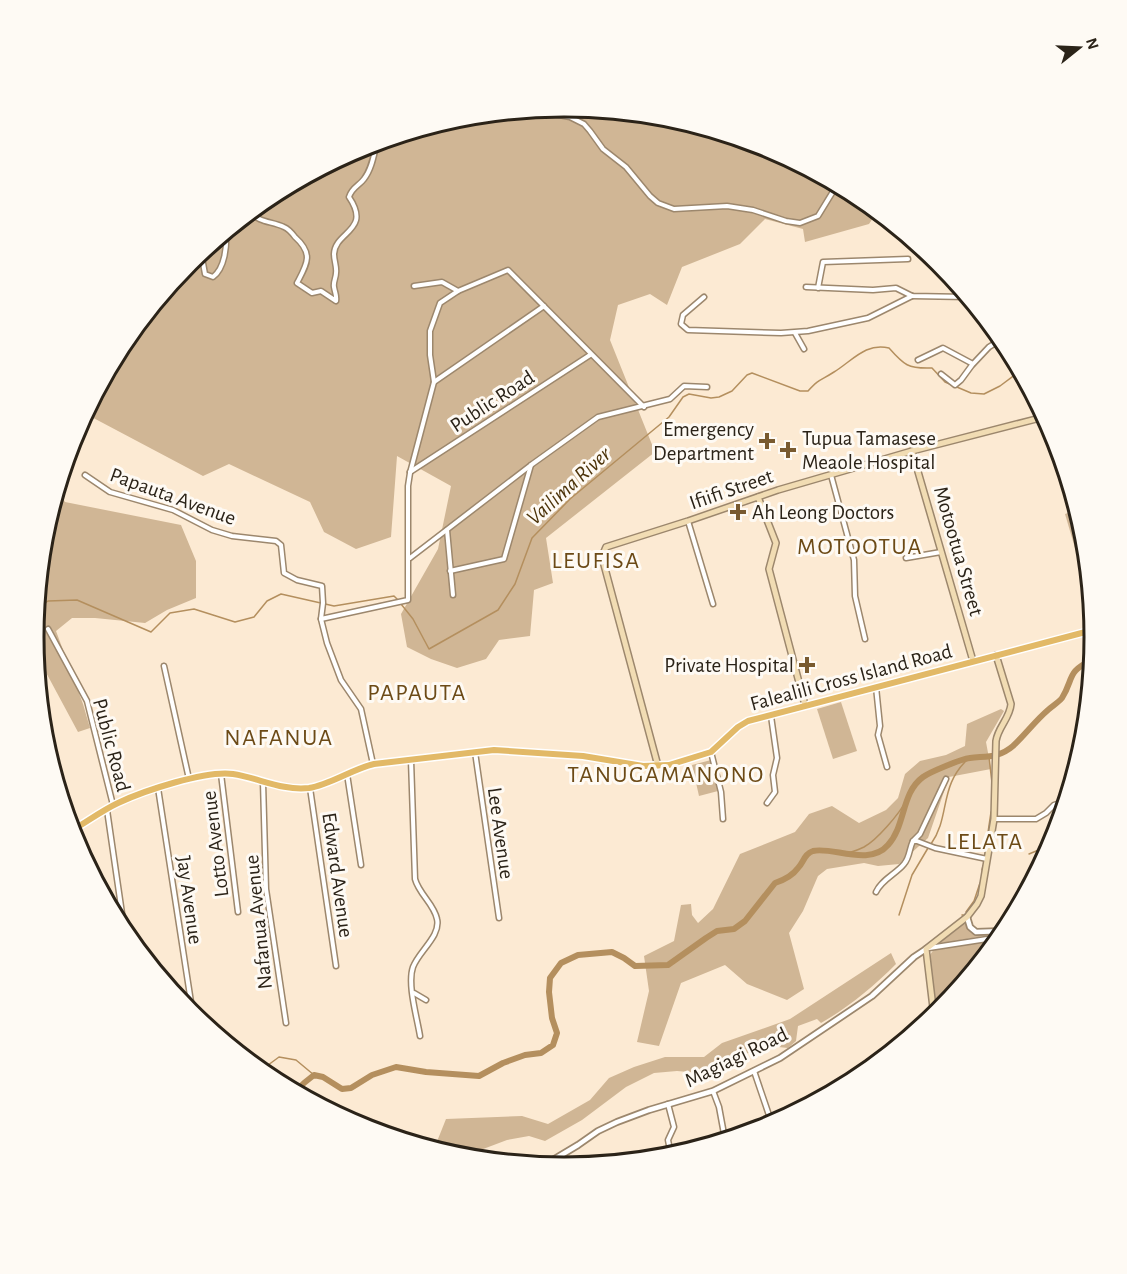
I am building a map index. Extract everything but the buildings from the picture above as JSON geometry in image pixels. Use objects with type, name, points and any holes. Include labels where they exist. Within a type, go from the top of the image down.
[{"type":"main road","name":"Ifiifi Street","points":[[658,766],[604,566],[604,550],[610,545],[758,497],[912,451],[1036,419]]},
{"type":"main road","name":"Motootua Street","points":[[912,451],[973,661]]},
{"type":"main road","points":[[758,497],[776,543],[769,569],[805,705]]},
{"type":"main road","name":"Falealili Cross Island Road","points":[[79,826],[110,807],[158,788],[221,773],[281,787],[310,788],[358,768],[374,764],[494,750],[583,756],[643,766],[679,763],[711,752],[742,724],[805,705],[1084,632]]},
{"type":"main road","points":[[932,1003],[926,949],[967,917],[977,904],[981,896],[988,860],[994,819],[997,735],[1008,717],[1011,704],[996,655]]},
{"type":"street","points":[[570,117],[584,124],[603,149],[626,167],[650,196],[658,203],[674,209],[727,206],[753,210],[786,221],[800,223],[818,216],[832,192]]},
{"type":"street","points":[[256,218],[286,228],[300,240],[306,251],[307,262],[304,273],[297,283],[312,293],[321,291],[336,301],[334,287],[337,272],[334,253],[336,245],[350,231],[356,220],[355,205],[349,197],[353,187],[364,180],[373,162],[374,153]]},
{"type":"street","points":[[203,263],[205,274],[213,277],[219,273],[224,258],[225,242]]},
{"type":"street","points":[[818,288],[822,262],[908,259]]},
{"type":"street","name":"Public Road","points":[[321,619],[408,600],[410,473],[435,382],[430,355],[430,331],[440,303],[458,291],[508,270],[644,407]]},
{"type":"street","points":[[414,286],[442,282],[458,291]]},
{"type":"street","points":[[806,287],[873,290],[896,288],[912,296],[956,297]]},
{"type":"street","points":[[704,297],[683,315],[681,324],[688,330],[795,333],[861,320],[912,296]]},
{"type":"street","points":[[435,382],[544,306]]},
{"type":"street","points":[[795,333],[804,349]]},
{"type":"street","points":[[941,374],[954,385],[993,344]]},
{"type":"street","points":[[918,360],[943,348],[973,364]]},
{"type":"street","name":"Public Road","points":[[410,473],[590,355]]},
{"type":"street","points":[[409,558],[598,417],[670,399],[684,386],[707,387]]},
{"type":"street","points":[[450,571],[504,559],[531,465]]},
{"type":"street","name":"Papauta Avenue","points":[[85,475],[110,492],[173,510],[212,530],[232,536],[276,541],[281,545],[284,573],[297,580],[321,586],[323,603],[321,619],[327,643],[341,680],[361,709],[374,764]]},
{"type":"street","points":[[831,475],[854,560],[855,596],[865,639]]},
{"type":"street","points":[[688,521],[713,604]]},
{"type":"street","points":[[447,529],[453,595]]},
{"type":"street","points":[[906,558],[943,552]]},
{"type":"street","name":"Public Road","points":[[48,629],[87,701],[110,807],[122,912]]},
{"type":"street","points":[[164,666],[189,779]]},
{"type":"street","points":[[876,687],[879,735],[887,767]]},
{"type":"street","points":[[767,803],[776,792],[773,775],[777,758],[771,715]]},
{"type":"street","points":[[711,752],[722,792],[723,819]]},
{"type":"street","name":"Lee Avenue","points":[[475,753],[499,918]]},
{"type":"street","points":[[411,760],[415,879],[418,889],[434,912],[438,926],[435,935],[418,955],[412,969],[413,993],[420,1036]]},
{"type":"street","name":"Lotto Avenue","points":[[221,773],[238,912]]},
{"type":"street","points":[[346,773],[361,865]]},
{"type":"street","points":[[876,892],[878,886],[894,875],[908,859],[913,841],[920,834],[946,779]]},
{"type":"street","name":"Nafanua Avenue","points":[[263,782],[266,889],[286,1023]]},
{"type":"street","name":"Jay Avenue","points":[[158,788],[190,999]]},
{"type":"street","name":"Edward Avenue","points":[[310,788],[336,966]]},
{"type":"street","points":[[994,819],[1036,819],[1056,804]]},
{"type":"street","points":[[913,841],[988,860]]},
{"type":"street","points":[[967,917],[970,927],[976,932],[992,931]]},
{"type":"street","points":[[926,949],[987,939]]},
{"type":"street","name":"Magiagi Road","points":[[558,1157],[603,1128],[637,1114],[713,1091],[790,1052],[862,1003],[926,949]]},
{"type":"street","points":[[413,993],[426,1000]]},
{"type":"street","points":[[753,1070],[769,1114]]},
{"type":"street","points":[[713,1091],[723,1131]]},
{"type":"street","points":[[668,1104],[674,1127],[668,1140],[669,1146]]},
{"type":"shaded area","points":[[564,117],[631,121],[698,135],[762,157],[824,187],[872,219],[869,224],[805,242],[803,229],[765,219],[740,244],[682,267],[667,305],[650,294],[618,305],[610,340],[655,452],[546,538],[553,583],[534,590],[530,636],[499,640],[486,659],[457,668],[407,647],[401,614],[438,549],[451,486],[397,456],[391,537],[356,549],[324,532],[310,502],[229,464],[203,476],[92,417],[113,377],[151,320],[173,294],[196,269],[247,224],[304,187],[334,171],[396,145],[462,127],[496,121]]},
{"type":"shaded area","points":[[62,498],[65,502],[181,525],[196,561],[196,598],[167,610],[145,623],[72,618],[56,631],[90,728],[78,732],[45,671],[45,603],[48,569]]},
{"type":"shaded area","points":[[1069,513],[1076,548],[1075,548],[1065,514]]},
{"type":"shaded area","points":[[841,702],[857,751],[833,759],[817,709]]},
{"type":"shaded area","points":[[1001,709],[1004,711],[986,742],[991,769],[949,777],[928,838],[899,864],[878,866],[864,863],[827,869],[818,876],[803,911],[789,933],[804,989],[787,1000],[747,984],[725,965],[681,983],[659,1046],[637,1042],[649,991],[644,956],[674,941],[681,905],[691,904],[692,915],[698,923],[713,909],[740,854],[795,832],[809,814],[832,806],[859,823],[886,810],[898,798],[905,774],[920,761],[946,755],[965,746],[967,724]]},
{"type":"shaded area","points":[[711,760],[718,791],[699,796],[692,765]]},
{"type":"shaded area","points":[[964,923],[975,934],[991,933],[989,935],[936,944]]},
{"type":"shaded area","points":[[984,942],[934,1002],[928,958],[934,949]]},
{"type":"shaded area","points":[[891,953],[896,964],[879,981],[821,1023],[817,1019],[798,1026],[796,1041],[788,1048],[769,1046],[748,1053],[724,1071],[654,1073],[626,1087],[582,1120],[545,1141],[529,1136],[507,1140],[480,1150],[437,1141],[446,1119],[522,1116],[548,1124],[590,1100],[609,1078],[634,1067],[665,1057],[704,1057],[722,1043],[790,1019]]},
{"type":"waterway","name":"Vailima River","points":[[401,604],[413,619],[429,649],[498,610],[515,584],[532,538],[570,499],[669,417],[683,397],[689,394],[719,397],[732,391],[747,375],[752,373],[800,391],[808,391],[866,350],[881,347],[889,348],[907,365],[932,368],[945,382],[971,393],[984,394],[1013,376]]},
{"type":"waterway","name":"Vailima River","points":[[45,603],[77,600],[151,632],[170,613],[194,609],[235,622],[254,617],[267,601],[281,594],[334,606],[394,596],[398,600]]},
{"type":"waterway","points":[[301,1086],[314,1075],[323,1077],[342,1089],[351,1088],[372,1075],[396,1067],[479,1076],[503,1063],[525,1055],[541,1053],[553,1045],[557,1033],[552,1018],[549,992],[550,978],[561,963],[578,955],[612,952],[635,966],[668,965],[717,931],[734,929],[745,921],[775,883],[794,873],[810,852],[821,850],[871,855],[880,851],[894,837],[907,800],[923,777],[960,761],[993,756],[1008,750],[1062,698],[1074,672],[1082,665]]},
{"type":"waterway","points":[[989,757],[992,783]]},
{"type":"waterway","points":[[931,844],[941,823],[953,779],[969,758]]},
{"type":"waterway","points":[[845,854],[864,847],[875,839],[906,801]]},
{"type":"waterway","points":[[987,839],[991,812]]},
{"type":"waterway","points":[[985,856],[987,842]]},
{"type":"waterway","points":[[899,915],[912,875],[928,848]]},
{"type":"waterway","points":[[1029,854],[1037,850]]},
{"type":"waterway","points":[[982,870],[983,866]]},
{"type":"waterway","points":[[966,912],[974,901],[980,883]]},
{"type":"waterway","points":[[269,1065],[279,1057],[296,1060],[314,1075]]},
{"type":"place","name":"Emergency Department","points":[[767,441]]},
{"type":"place","name":"Tupua Tamasese Meaole Hospital","points":[[788,450]]},
{"type":"place","name":"Ah Leong Doctors","points":[[738,512]]},
{"type":"place","name":"Private Hospital","points":[[807,665]]},
{"type":"district","name":"MOTOOTUA","points":[[860,546]]},
{"type":"district","name":"LEUFISA","points":[[596,560]]},
{"type":"district","name":"PAPAUTA","points":[[417,692]]},
{"type":"district","name":"NAFANUA","points":[[279,737]]},
{"type":"district","name":"TANUGAMANONO","points":[[666,774]]},
{"type":"district","name":"LELATA","points":[[985,841]]}]
